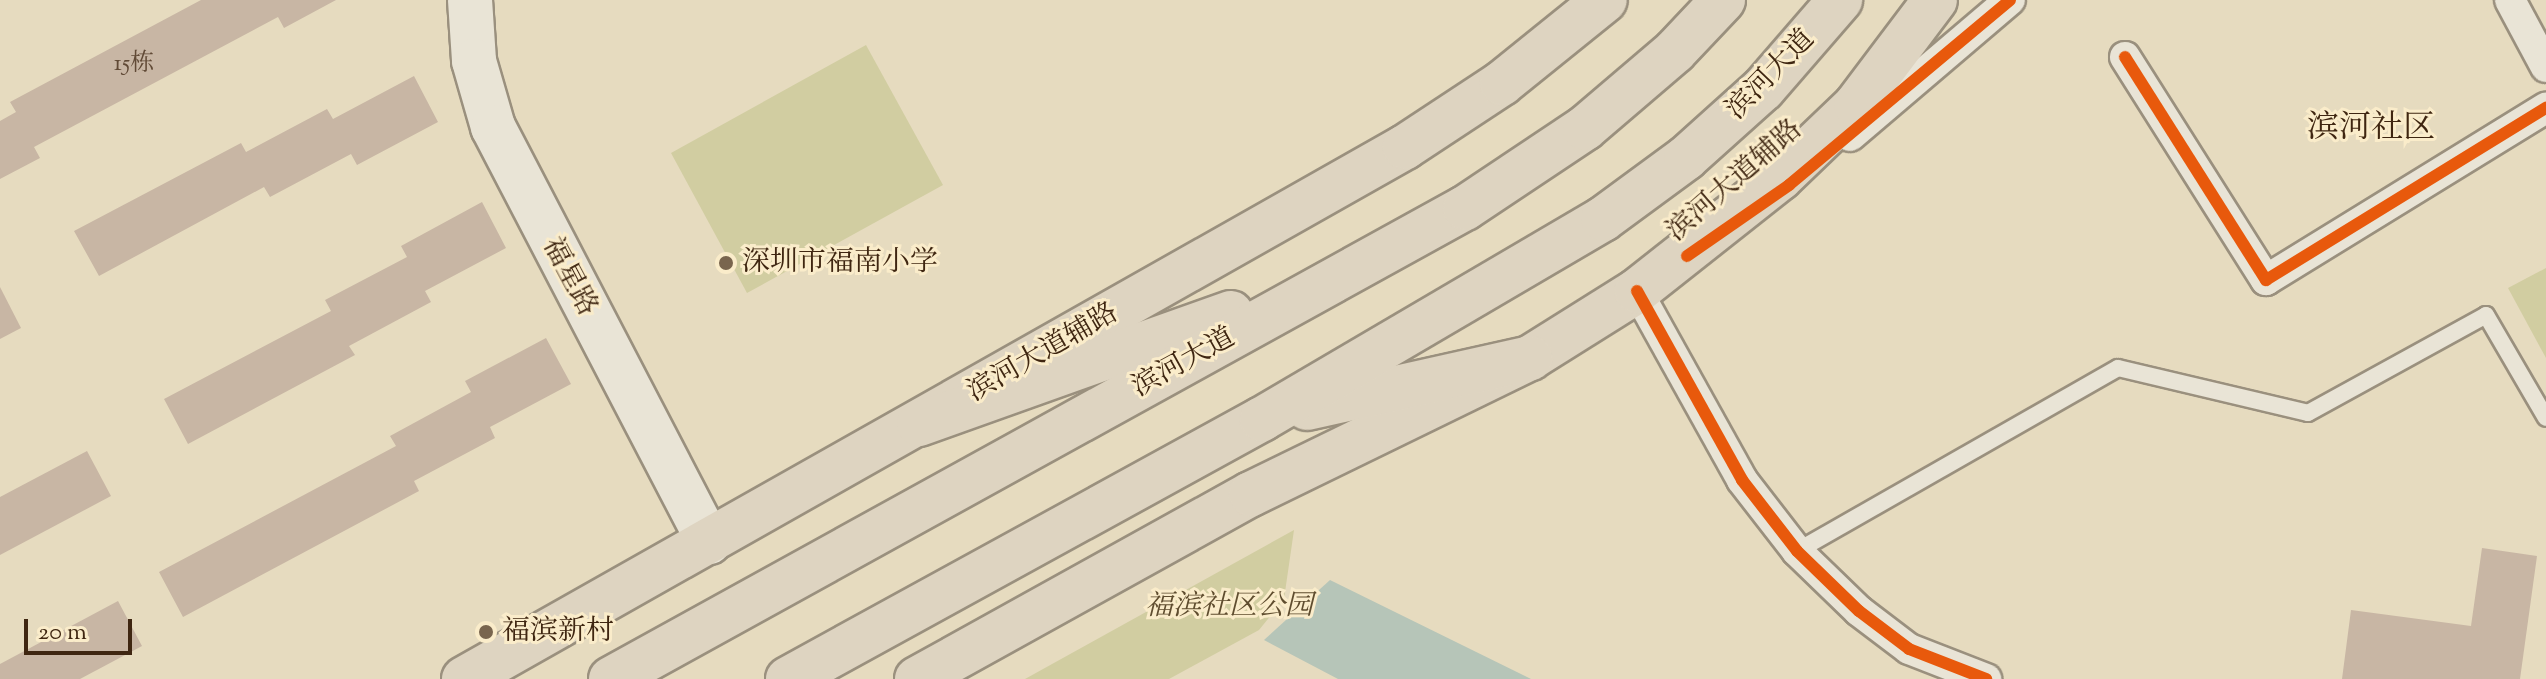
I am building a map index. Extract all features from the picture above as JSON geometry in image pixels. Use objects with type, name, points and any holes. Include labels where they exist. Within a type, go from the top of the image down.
[{"type":"main road","name":"福星路","points":[[470,0],[474,61],[493,127],[709,542]]},
{"type":"main road","name":"滨河大道辅路","points":[[464,679],[1405,147],[1502,83],[1605,0]]},
{"type":"main road","name":"滨河大道","points":[[611,679],[1465,208],[1585,128],[1675,51],[1723,0]]},
{"type":"main road","name":"滨河大道","points":[[788,679],[1262,419],[1603,219],[1686,158],[1763,89],[1840,0]]},
{"type":"main road","name":"滨河大道辅路","points":[[926,677],[1251,494],[1530,358],[1637,291],[1687,256],[1780,178],[1856,105],[1935,0]]},
{"type":"main road","points":[[919,424],[1354,270]]},
{"type":"main road","points":[[1262,419],[1530,358]]},
{"type":"street","points":[[1687,256],[1789,185],[2010,0]]},
{"type":"street","points":[[2510,0],[2546,67]]},
{"type":"street","points":[[2125,57],[2266,280],[2546,108]]},
{"type":"street","points":[[1637,291],[1742,480],[1797,551],[1859,611],[1909,649],[1986,679]]},
{"type":"lane","points":[[1797,551],[2118,368],[2308,413],[2486,315],[2546,418]]},
{"type":"green space","points":[[866,45],[943,185],[747,293],[671,153]]},
{"type":"green space","points":[[2546,268],[2546,358],[2508,288]]},
{"type":"green space","name":"福滨社区公园","points":[[1294,530],[1284,599],[1259,630],[1169,679],[1025,679]]},
{"type":"shaded area","points":[[1330,580],[1531,679],[1338,679],[1264,640]]},
{"type":"building","points":[[201,0],[336,0],[284,28],[278,17],[34,147],[40,158],[0,179],[0,121],[16,112],[10,102]]},
{"type":"building","points":[[414,76],[438,122],[357,165],[351,154],[270,197],[264,187],[99,276],[74,231],[241,143],[246,152],[327,109],[333,119]]},
{"type":"building","points":[[482,202],[506,248],[425,291],[431,302],[349,346],[355,355],[188,444],[164,399],[331,311],[325,300],[407,257],[401,246]]},
{"type":"building","points":[[0,287],[21,328],[0,339]]},
{"type":"building","points":[[546,338],[571,384],[490,427],[495,438],[414,481],[419,491],[183,617],[159,572],[396,446],[390,436],[471,392],[465,381]]},
{"type":"building","points":[[87,451],[111,496],[0,555],[0,497]]},
{"type":"building","points":[[2482,548],[2537,556],[2520,679],[2342,679],[2351,610],[2471,626]]},
{"type":"building","points":[[118,601],[142,646],[80,679],[0,679],[0,664]]},
{"type":"cycle path","points":[[1687,256],[1789,185],[2010,0]]},
{"type":"cycle path","points":[[2125,57],[2266,280],[2546,108]]},
{"type":"cycle path","points":[[1637,291],[1742,480],[1797,551],[1859,611],[1909,649],[1986,679]]},
{"type":"place","name":"深圳市福南小学","points":[[726,263]]},
{"type":"place","name":"福滨新村","points":[[486,632]]},
{"type":"district","name":"滨河社区","points":[[2371,129]]}]
